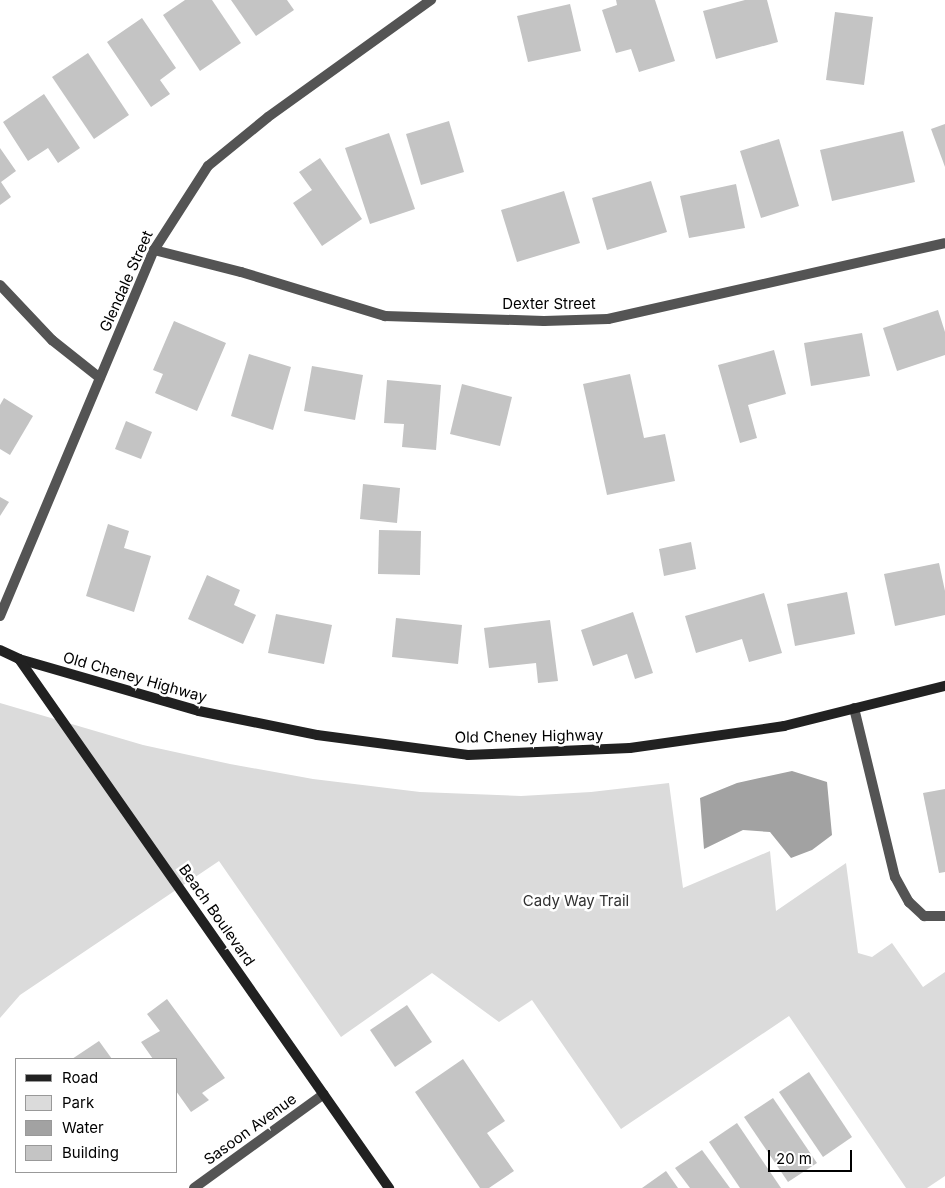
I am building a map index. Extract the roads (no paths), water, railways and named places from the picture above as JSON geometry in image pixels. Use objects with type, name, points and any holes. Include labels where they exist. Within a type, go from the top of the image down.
[{"type":"street","name":"Glendale Street","points":[[0,616],[154,250],[208,166],[268,117],[431,0]]},
{"type":"street","name":"Dexter Street","points":[[154,250],[241,272],[385,316],[544,321],[608,319],[945,243]]},
{"type":"street","points":[[0,285],[52,340],[100,378]]},
{"type":"street","name":"Old Cheney Highway","points":[[0,650],[19,659],[199,711],[317,735],[468,755],[630,748],[784,726],[945,686]]},
{"type":"street","name":"Beach Boulevard","points":[[19,659],[389,1188]]},
{"type":"street","points":[[854,708],[895,877],[909,902],[924,916],[945,916]]},
{"type":"street","name":"Sasoon Avenue","points":[[194,1188],[324,1094]]},
{"type":"water","points":[[792,771],[827,782],[832,835],[812,850],[791,858],[770,832],[743,830],[704,849],[700,798],[737,783]]},
{"type":"park label","name":"Cady Way Trail","points":[[576,901]]}]
